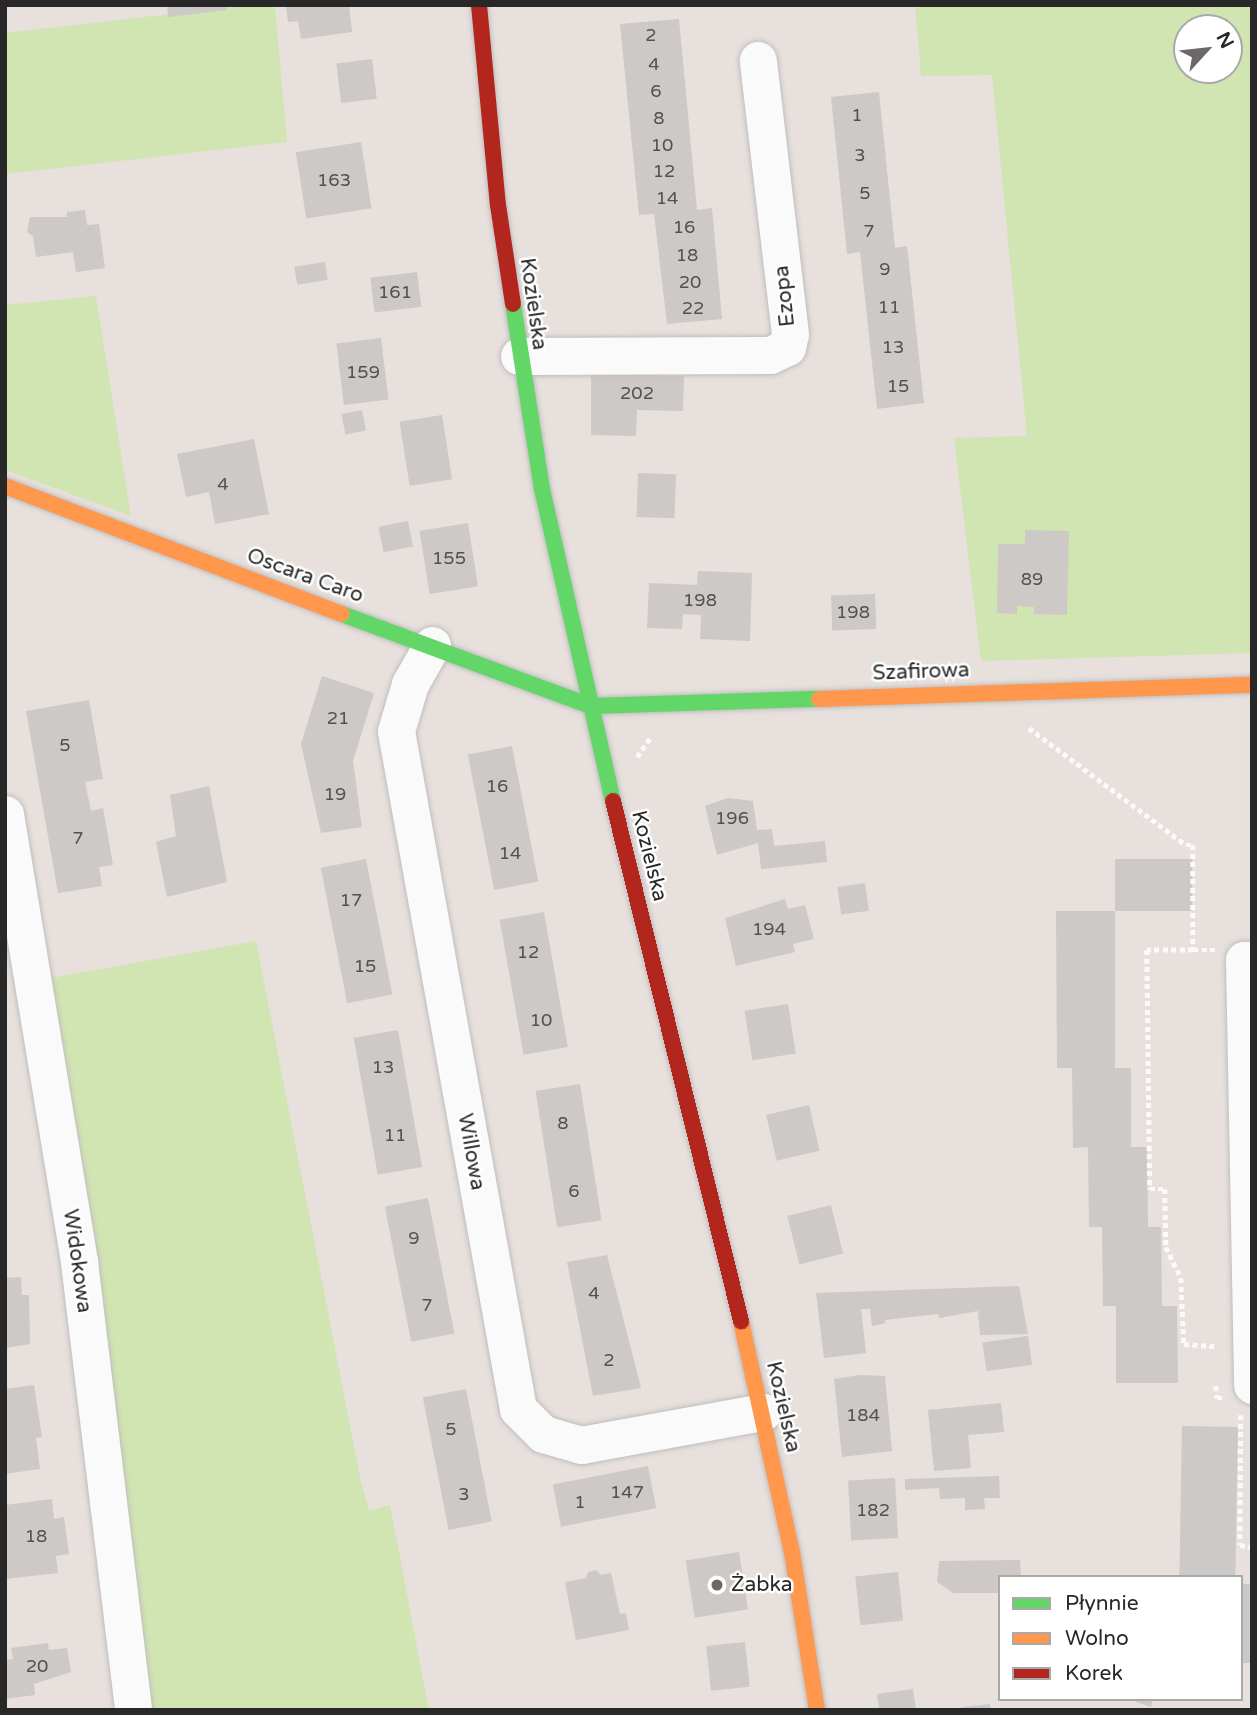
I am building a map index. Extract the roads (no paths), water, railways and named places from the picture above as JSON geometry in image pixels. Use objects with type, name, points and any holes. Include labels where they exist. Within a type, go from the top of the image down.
[{"type":"street","name":"Kozielska","points":[[479,5],[519,356],[541,489],[591,706],[763,1412],[792,1552],[817,1710]]},
{"type":"street","name":"Ezopa","points":[[519,356],[770,355],[787,347],[790,334],[758,60]]},
{"type":"street","name":"Oscara Caro","points":[[5,486],[60,510],[432,645],[591,706]]},
{"type":"street","name":"Willowa","points":[[432,645],[410,684],[396,731],[518,1409],[543,1434],[581,1445],[763,1412]]},
{"type":"street","name":"Szafirowa","points":[[591,706],[1252,685]]},
{"type":"street","name":"Widokowa","points":[[5,814],[79,1262],[133,1710]]},
{"type":"street","points":[[1240,1398],[1248,960]]},
{"type":"place","name":"Żabka","points":[[717,1585]]}]
